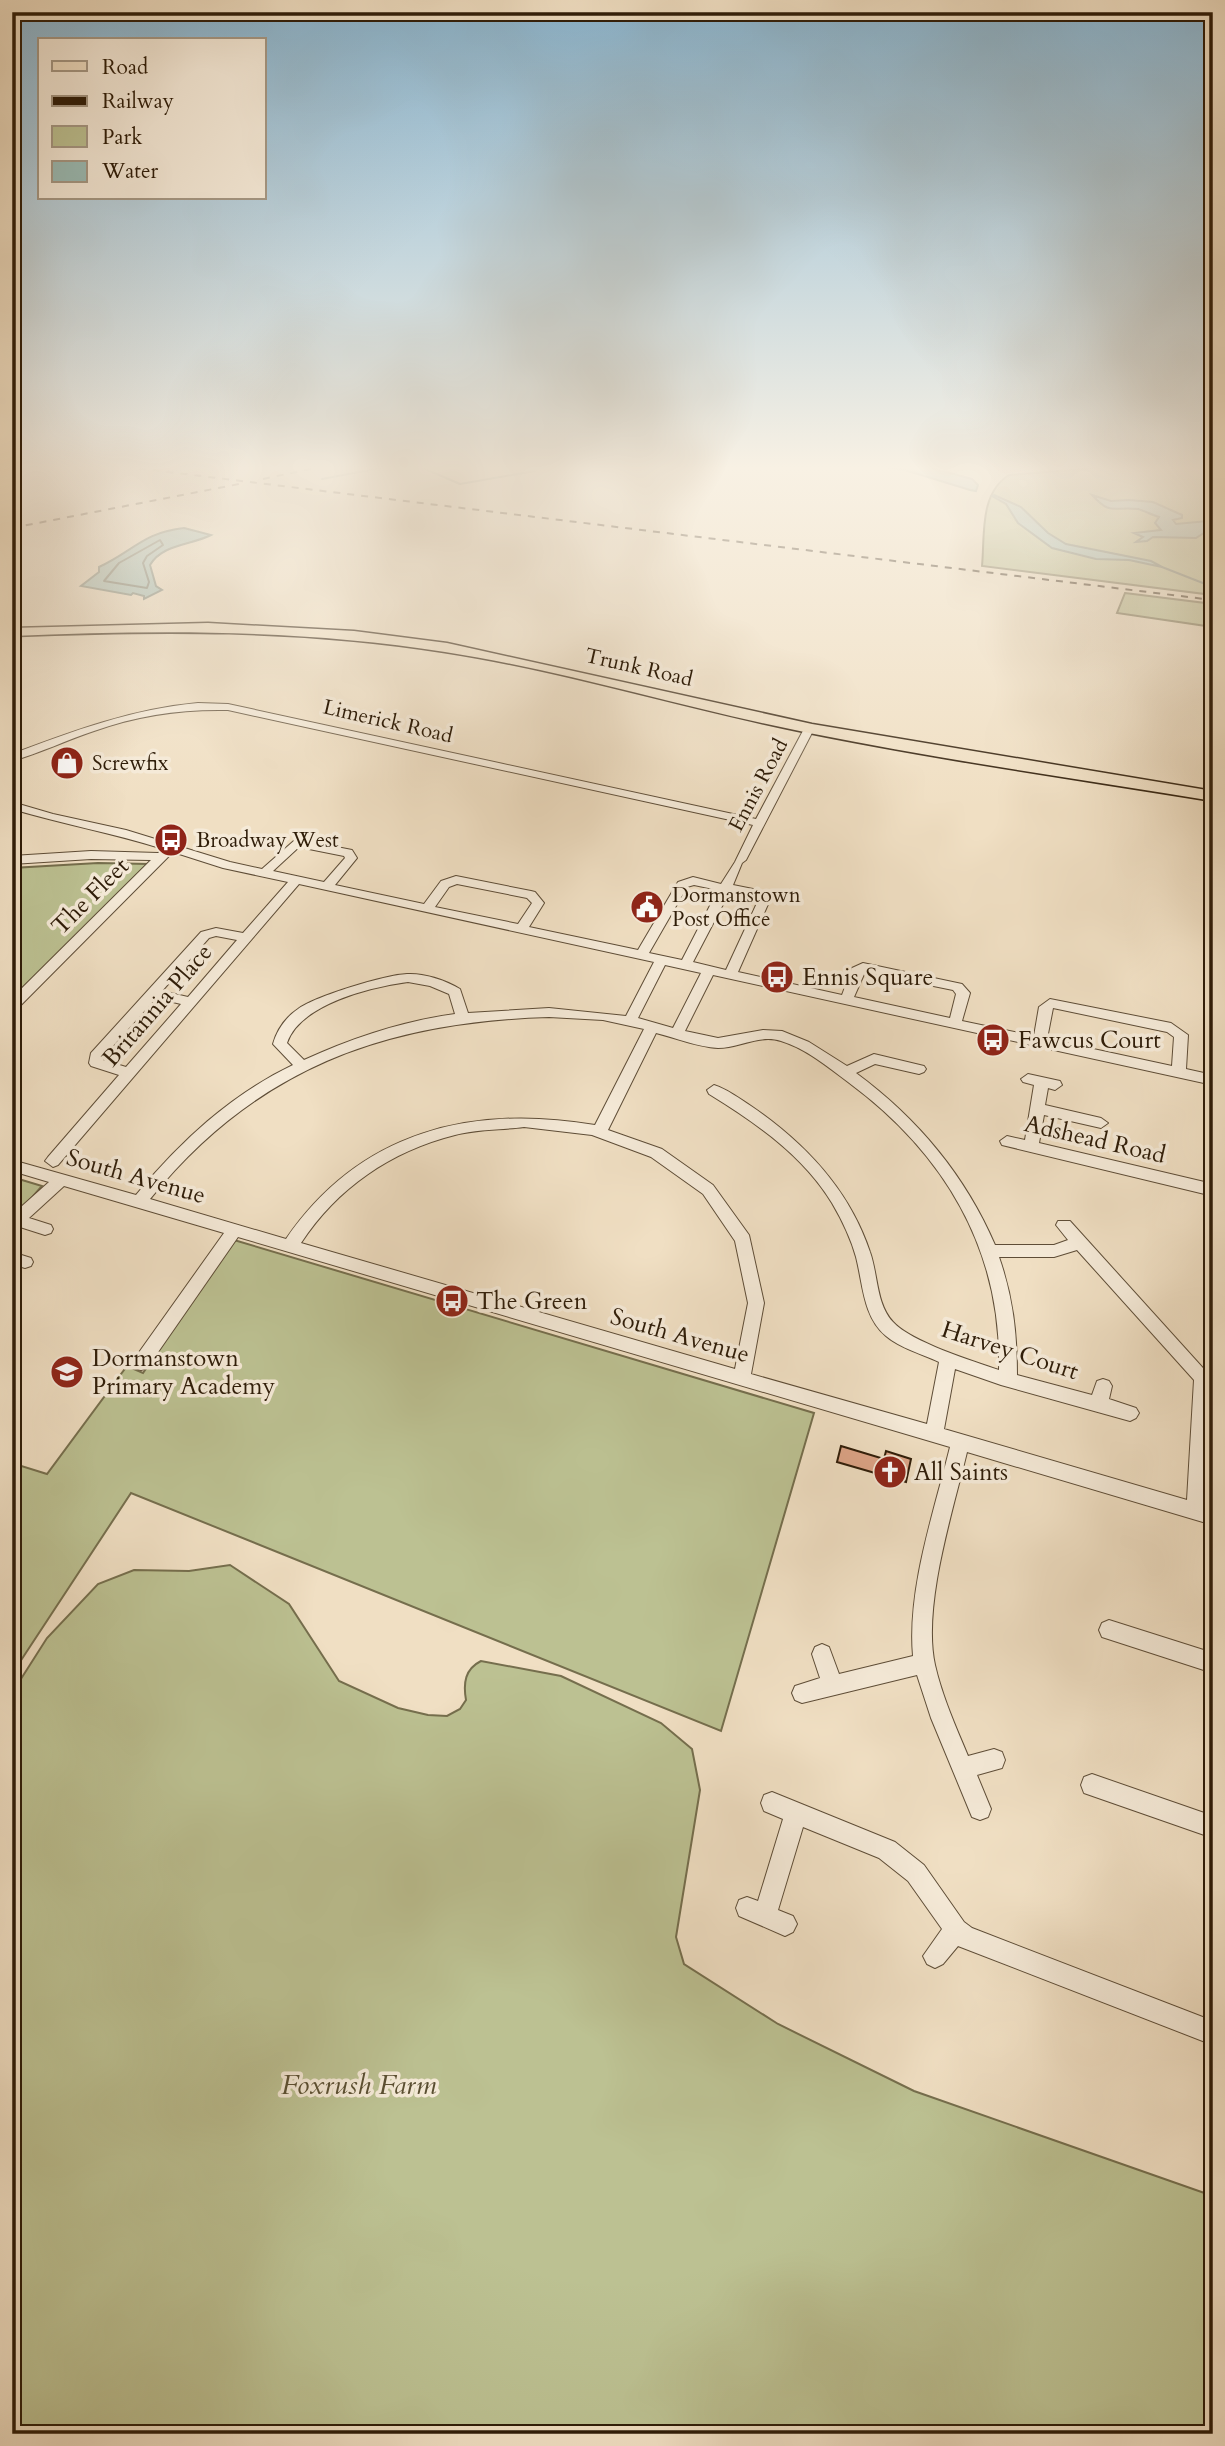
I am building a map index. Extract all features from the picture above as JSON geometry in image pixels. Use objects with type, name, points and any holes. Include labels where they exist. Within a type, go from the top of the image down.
[{"type":"main road","name":"Trunk Road","points":[[12,632],[205,626],[290,630],[404,641],[508,660],[755,717]]},
{"type":"main road","name":"Trunk Road","points":[[12,640],[210,635],[386,649],[670,704],[1213,796]]},
{"type":"street","name":"Limerick Road","points":[[12,758],[132,714],[187,706],[228,707],[759,823]]},
{"type":"street","name":"Ennis Road","points":[[686,964],[810,727]]},
{"type":"street","points":[[12,805],[50,817],[136,836],[166,852]]},
{"type":"street","points":[[121,854],[136,836]]},
{"type":"street","points":[[265,873],[296,843],[348,853],[351,858],[327,886]]},
{"type":"street","points":[[12,860],[166,852],[1213,1080]]},
{"type":"street","name":"The Fleet","points":[[12,1006],[166,852]]},
{"type":"street","name":"Britannia Place","points":[[52,1161],[296,880]]},
{"type":"street","points":[[428,908],[445,884],[460,880],[534,897],[538,903],[521,929]]},
{"type":"street","points":[[642,954],[682,885],[693,881],[754,893],[763,902],[731,974]]},
{"type":"street","points":[[129,1073],[100,1065],[95,1060],[208,933],[246,938]]},
{"type":"street","points":[[630,1020],[662,959]]},
{"type":"street","points":[[847,999],[857,971],[863,967],[957,987],[963,993],[955,1023]]},
{"type":"street","points":[[678,1032],[709,969]]},
{"type":"street","points":[[302,1066],[281,1044],[282,1036],[298,1016],[315,1005],[395,980],[411,978],[450,989],[455,992],[463,1017]]},
{"type":"street","points":[[153,993],[191,1002]]},
{"type":"street","points":[[1040,1042],[1046,1007],[1054,1003],[1171,1028],[1181,1035],[1179,1072]]},
{"type":"street","points":[[139,1202],[177,1157],[248,1096],[302,1066],[380,1035],[463,1017],[539,1012],[630,1020],[718,1043],[758,1034],[783,1036],[816,1052],[846,1072],[893,1110],[924,1142],[965,1200],[999,1277],[1009,1328],[1008,1379]]},
{"type":"street","points":[[600,1130],[653,1026]]},
{"type":"street","points":[[846,1072],[874,1059],[919,1069]]},
{"type":"street","points":[[1031,1146],[1042,1082]]},
{"type":"street","name":"Harvey Court","points":[[714,1090],[739,1113],[790,1143],[818,1172],[839,1200],[855,1231],[867,1264],[880,1318],[899,1337],[948,1359],[1008,1379],[1101,1395],[1130,1413]]},
{"type":"street","points":[[1038,1109],[1101,1123]]},
{"type":"street","points":[[290,1247],[309,1220],[343,1185],[390,1153],[421,1140],[481,1124],[514,1122],[600,1130],[633,1140],[665,1156],[710,1193],[734,1224],[750,1258],[757,1309],[754,1342],[742,1378]]},
{"type":"street","name":"Adshead Road","points":[[1007,1141],[1213,1190]]},
{"type":"street","name":"South Avenue","points":[[12,1166],[1204,1514]]},
{"type":"street","points":[[14,1222],[60,1180]]},
{"type":"street","points":[[14,1222],[46,1229]]},
{"type":"street","points":[[1064,1225],[1208,1377],[1204,1514]]},
{"type":"street","points":[[141,1363],[235,1230]]},
{"type":"street","points":[[989,1251],[1054,1251],[1081,1243]]},
{"type":"street","points":[[934,1434],[948,1359]]},
{"type":"street","points":[[960,1442],[924,1618],[924,1663],[980,1808]]},
{"type":"street","points":[[1109,1630],[1213,1663]]},
{"type":"street","points":[[822,1654],[833,1685]]},
{"type":"street","points":[[802,1693],[924,1663]]},
{"type":"street","points":[[964,1768],[995,1760]]},
{"type":"street","points":[[1092,1785],[1213,1828]]},
{"type":"street","points":[[772,1803],[887,1850],[902,1860],[927,1886],[956,1930],[975,1941],[1213,2033]]},
{"type":"street","points":[[766,1916],[796,1813]]},
{"type":"street","points":[[935,1956],[956,1930]]},
{"type":"green space","points":[[1087,579],[1213,579],[1213,595]]},
{"type":"green space","points":[[1125,593],[1213,604],[1213,627],[1117,613]]},
{"type":"green space","points":[[98,863],[149,864],[12,999],[12,868]]},
{"type":"green space","points":[[12,1177],[42,1186],[12,1220]]},
{"type":"green space","points":[[234,1240],[814,1413],[721,1731],[131,1493],[12,1674],[12,1463],[47,1474],[127,1366],[143,1373]]},
{"type":"green space","name":"Foxrush Farm","points":[[230,1565],[289,1604],[339,1681],[398,1708],[447,1716],[460,1709],[466,1700],[465,1682],[468,1672],[481,1661],[561,1676],[661,1723],[692,1749],[700,1790],[676,1937],[684,1964],[778,2024],[914,2091],[1213,2196],[1213,2434],[12,2434],[12,1693],[47,1638],[98,1584],[134,1570],[189,1571]]},
{"type":"water","points":[[90,579],[154,579],[156,586],[162,590],[144,599],[144,596],[133,593],[131,595],[81,586]]},
{"type":"building","name":"All Saints","points":[[841,1446],[884,1459],[886,1451],[911,1459],[906,1482],[837,1462]]},
{"type":"waterway","points":[[1193,579],[1213,587]]},
{"type":"railway","points":[[1043,579],[1213,600]]},
{"type":"place","name":"Screwfix","points":[[67,763]]},
{"type":"place","name":"Broadway West","points":[[171,840]]},
{"type":"place","name":"Dormanstown Post Office","points":[[647,907]]},
{"type":"place","name":"Ennis Square","points":[[777,977]]},
{"type":"place","name":"Fawcus Court","points":[[993,1040]]},
{"type":"place","name":"The Green","points":[[452,1301]]},
{"type":"place","name":"Dormanstown Primary Academy","points":[[67,1372]]},
{"type":"place","name":"All Saints","points":[[890,1472]]}]
